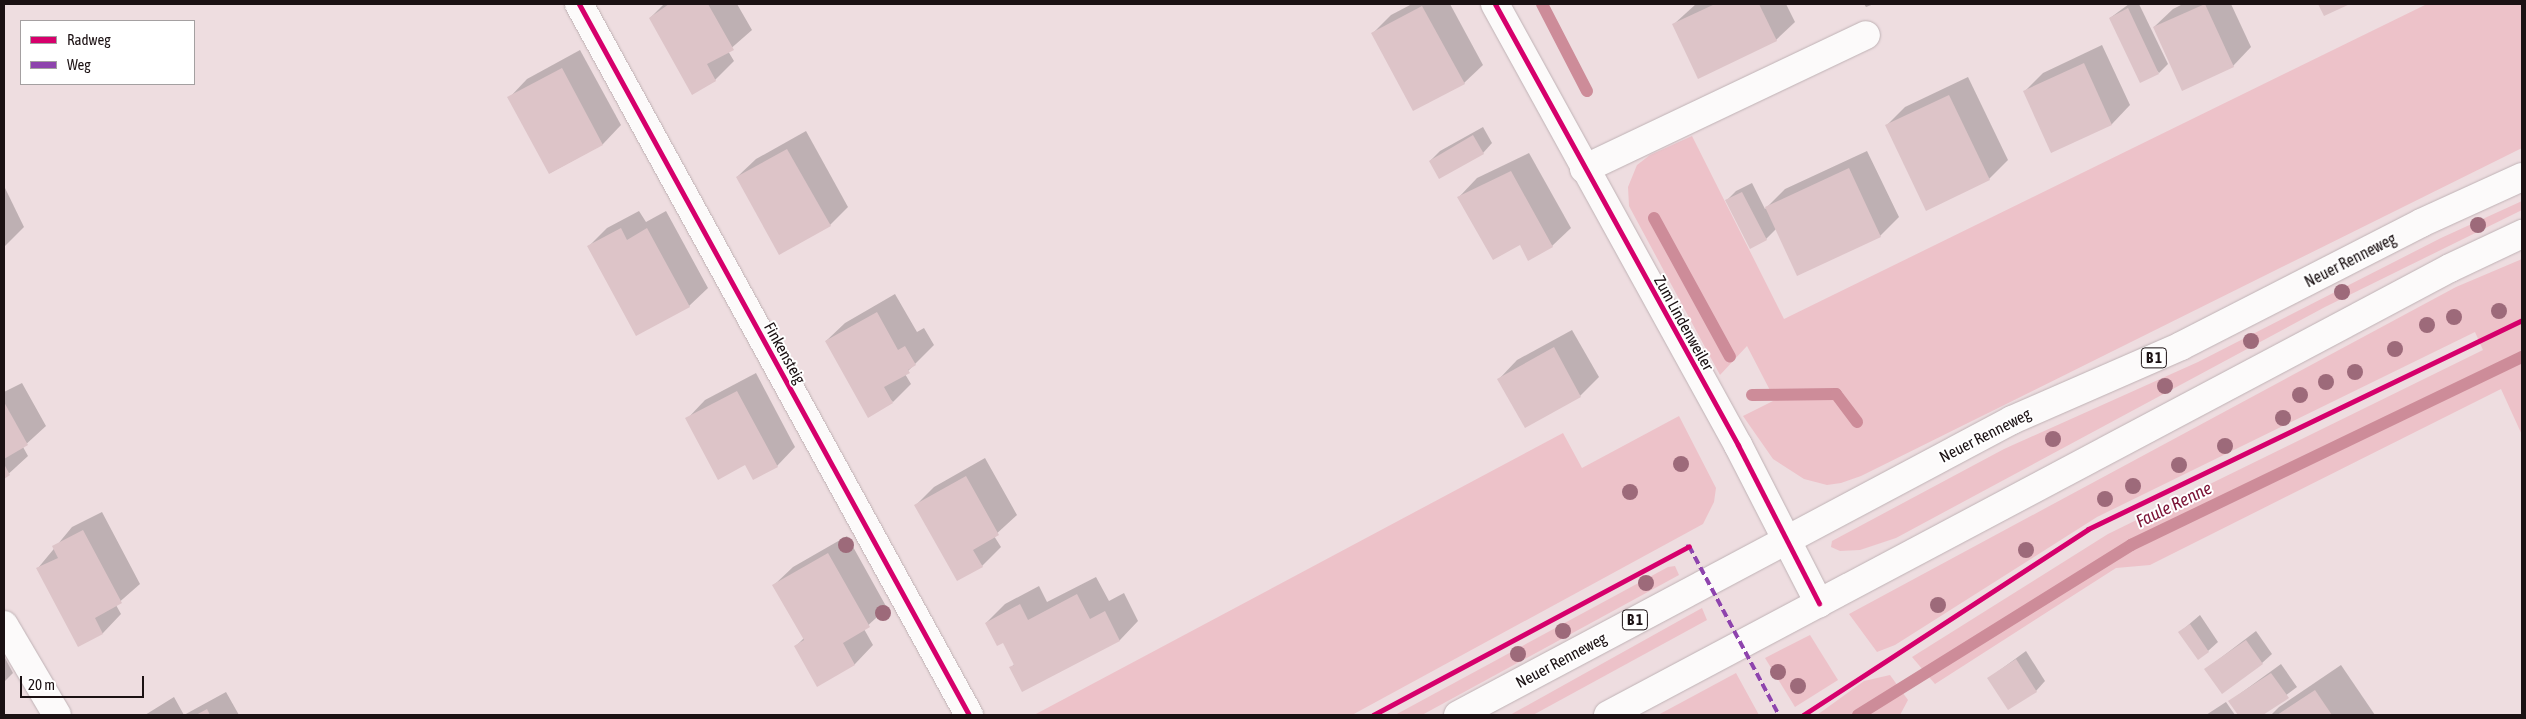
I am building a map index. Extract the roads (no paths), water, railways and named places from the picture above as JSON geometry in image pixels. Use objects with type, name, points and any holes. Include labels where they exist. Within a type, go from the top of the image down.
[{"type":"main road","name":"Finkensteig","points":[[579,4],[969,715]]},
{"type":"main road","name":"Zum Lindenweiler","points":[[1495,4],[1584,169],[1738,445],[1819,603]]},
{"type":"main road","points":[[1584,169],[1866,35]]},
{"type":"main road","name":"Neuer Renneweg","points":[[1458,715],[2012,420],[2181,346],[2421,223],[2522,176]]},
{"type":"main road","points":[[1608,715],[2442,272],[2522,234]]},
{"type":"main road","points":[[4,625],[57,715]]},
{"type":"waterway","points":[[1542,4],[1587,91]]},
{"type":"waterway","points":[[1654,218],[1730,357]]},
{"type":"waterway","name":"Faule Renne","points":[[1858,715],[2131,545],[2522,357]]},
{"type":"waterway","points":[[1752,395],[1836,394],[1857,422]]}]
